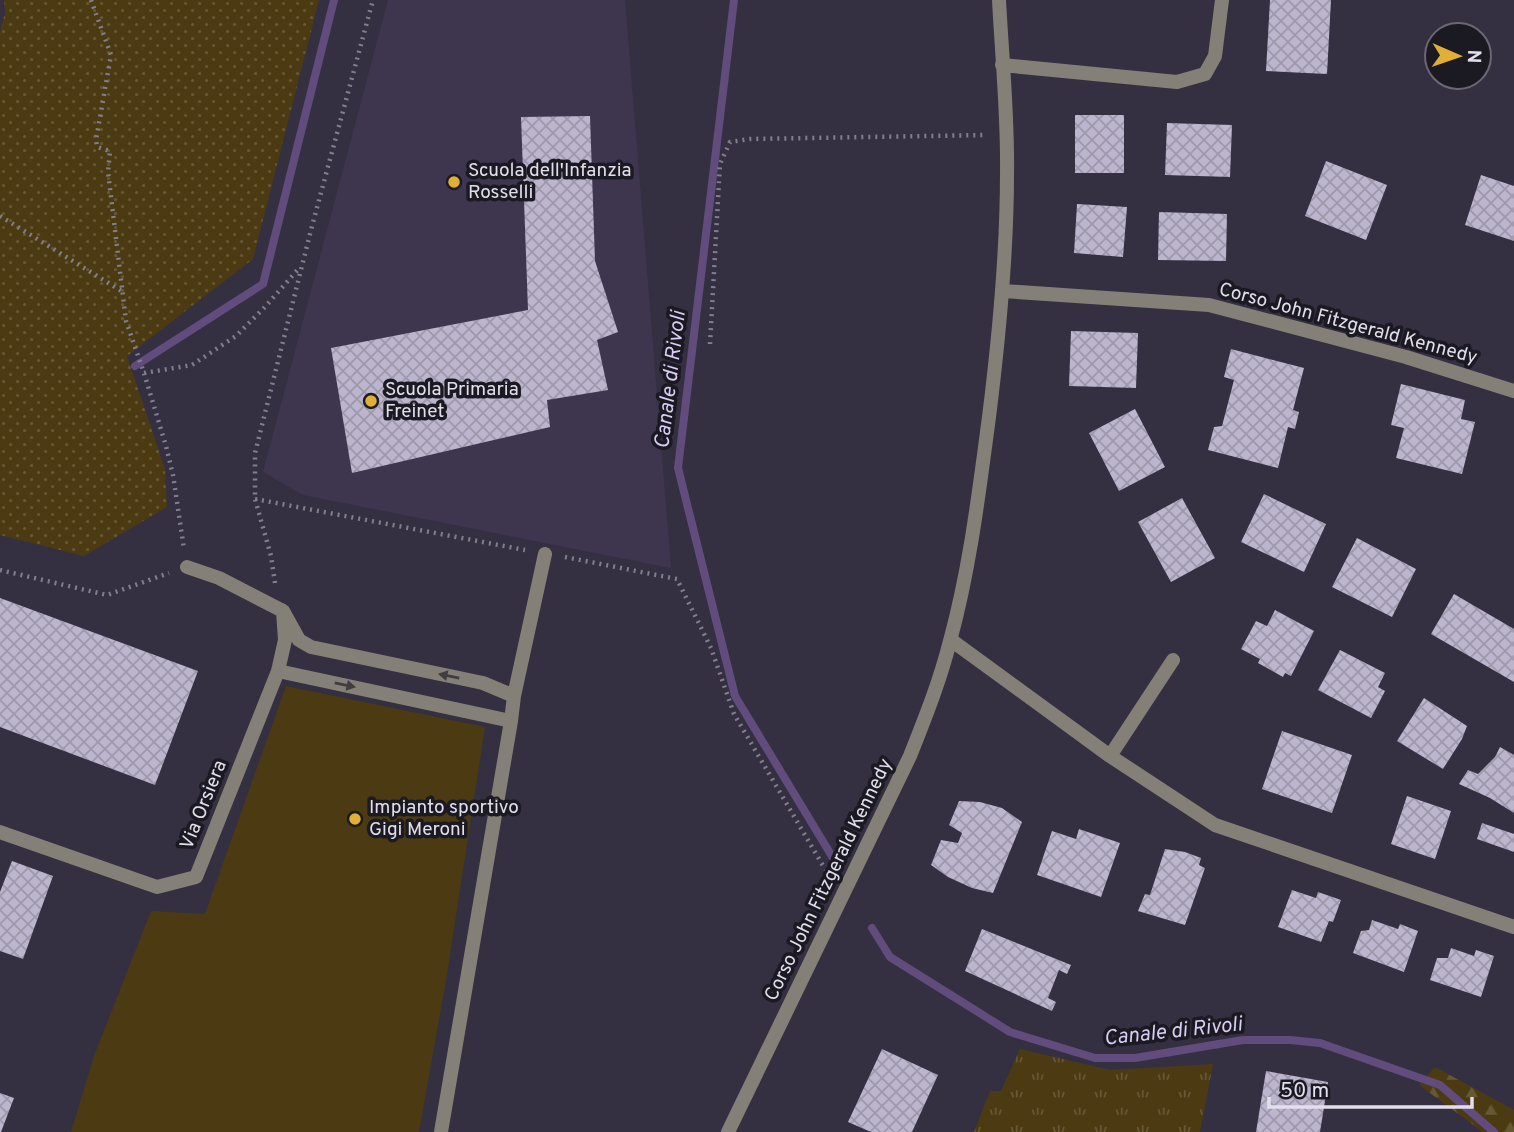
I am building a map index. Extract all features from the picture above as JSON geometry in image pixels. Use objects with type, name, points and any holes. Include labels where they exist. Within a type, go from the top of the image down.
[{"type":"street","name":"Corso John Fitzgerald Kennedy","points":[[728,1132],[910,756],[935,692],[951,640],[978,503],[1003,291],[1007,174],[999,0]]},
{"type":"street","points":[[1002,65],[1177,82],[1205,74],[1215,56],[1222,0]]},
{"type":"street","name":"Corso John Fitzgerald Kennedy","points":[[1003,291],[1209,306],[1406,357],[1514,391]]},
{"type":"street","points":[[441,1132],[514,696],[545,554]]},
{"type":"street","points":[[187,567],[219,578],[283,611],[299,640],[311,648],[483,683],[514,696]]},
{"type":"street","name":"Via Orsiera","points":[[0,832],[157,887],[196,877],[278,671],[285,640],[283,611]]},
{"type":"street","points":[[951,640],[1110,756],[1215,825],[1514,928]]},
{"type":"street","points":[[1110,756],[1173,660]]},
{"type":"street","points":[[278,671],[511,721]]},
{"type":"path","points":[[0,570],[107,595],[187,567],[173,475],[126,321],[108,172],[110,151],[97,147],[96,140],[111,55],[91,0]]},
{"type":"path","points":[[283,611],[255,499],[255,453],[373,0]]},
{"type":"path","points":[[710,344],[720,164],[730,142],[750,139],[1006,135]]},
{"type":"path","points":[[0,216],[123,292]]},
{"type":"path","points":[[144,373],[192,365],[236,336],[302,265]]},
{"type":"path","points":[[255,499],[677,579],[712,648],[734,714],[822,864],[844,895]]},
{"type":"shaded area","points":[[388,0],[625,0],[671,568],[303,495],[263,472]]},
{"type":"green space","points":[[4,0],[319,0],[253,259],[127,356],[165,469],[167,507],[84,556],[0,535],[0,31],[5,13]]},
{"type":"green space","name":"Impianto sportivo Gigi Meroni","points":[[286,686],[485,727],[447,974],[419,1132],[71,1132],[94,1056],[151,911],[205,914]]},
{"type":"green space","points":[[1020,1049],[1110,1070],[1213,1064],[1200,1132],[974,1132],[990,1091],[1001,1091]]},
{"type":"green space","points":[[1435,1067],[1514,1110],[1514,1132],[1483,1132],[1419,1085]]},
{"type":"building","points":[[1270,0],[1331,0],[1327,74],[1266,71]]},
{"type":"building","points":[[1075,115],[1124,115],[1124,173],[1075,173]]},
{"type":"building","points":[[590,116],[595,261],[618,332],[597,340],[608,390],[547,400],[550,427],[352,473],[331,348],[528,310],[521,117]]},
{"type":"building","points":[[1167,123],[1232,125],[1230,177],[1165,175]]},
{"type":"building","points":[[1326,161],[1387,185],[1366,240],[1305,216]]},
{"type":"building","points":[[1481,175],[1514,186],[1514,241],[1465,225]]},
{"type":"building","points":[[1077,204],[1127,207],[1123,257],[1074,253]]},
{"type":"building","points":[[1159,212],[1227,214],[1226,261],[1158,260]]},
{"type":"building","points":[[1071,331],[1138,333],[1136,388],[1069,386]]},
{"type":"building","points":[[1231,349],[1304,368],[1293,410],[1299,412],[1295,429],[1288,427],[1278,468],[1208,450],[1214,427],[1222,426],[1234,380],[1224,377]]},
{"type":"building","points":[[1401,384],[1465,400],[1461,419],[1475,422],[1462,474],[1396,458],[1404,428],[1391,425]]},
{"type":"building","points":[[1135,409],[1165,467],[1119,491],[1089,433]]},
{"type":"building","points":[[1264,494],[1326,524],[1304,572],[1241,542]]},
{"type":"building","points":[[1182,498],[1215,558],[1171,582],[1138,522]]},
{"type":"building","points":[[1357,538],[1416,569],[1392,617],[1332,587]]},
{"type":"building","points":[[1454,594],[1514,629],[1514,682],[1431,634]]},
{"type":"building","points":[[0,598],[198,671],[155,785],[0,727]]},
{"type":"building","points":[[1275,610],[1314,631],[1291,676],[1285,673],[1283,677],[1258,663],[1260,659],[1241,649],[1256,621],[1267,626]]},
{"type":"building","points":[[1340,650],[1385,673],[1378,687],[1385,691],[1371,718],[1318,690]]},
{"type":"building","points":[[1424,698],[1467,726],[1443,769],[1397,741]]},
{"type":"building","points":[[1282,731],[1352,755],[1332,813],[1262,789]]},
{"type":"building","points":[[1500,747],[1514,755],[1514,813],[1459,784],[1468,770],[1478,774],[1495,757]]},
{"type":"building","points":[[1407,796],[1451,811],[1435,859],[1391,844]]},
{"type":"building","points":[[959,801],[980,802],[1002,808],[1022,822],[993,893],[972,888],[948,877],[931,865],[941,840],[958,843],[962,833],[949,825]]},
{"type":"building","points":[[1482,823],[1514,834],[1514,852],[1477,839]]},
{"type":"building","points":[[1079,829],[1120,843],[1101,897],[1037,875],[1052,831],[1076,839]]},
{"type":"building","points":[[1165,849],[1201,858],[1199,865],[1205,868],[1185,925],[1138,911],[1145,894],[1150,895]]},
{"type":"building","points":[[12,861],[53,876],[23,959],[0,951],[0,892]]},
{"type":"building","points":[[1292,890],[1316,898],[1318,892],[1341,900],[1333,922],[1329,921],[1321,942],[1278,927]]},
{"type":"building","points":[[1372,920],[1398,929],[1400,924],[1418,931],[1404,972],[1353,953],[1361,931],[1369,930]]},
{"type":"building","points":[[982,929],[1071,965],[1067,974],[1059,970],[1048,998],[1056,1002],[1052,1011],[965,971]]},
{"type":"building","points":[[1451,948],[1474,956],[1476,950],[1494,956],[1481,997],[1430,980],[1437,958],[1448,958]]},
{"type":"building","points":[[882,1049],[938,1075],[912,1132],[871,1132],[848,1122]]},
{"type":"building","points":[[1266,1071],[1328,1082],[1320,1132],[1256,1132]]},
{"type":"building","points":[[0,1093],[14,1098],[1,1132],[0,1132]]},
{"type":"waterway","name":"Canale di Rivoli","points":[[135,366],[263,284],[334,0]]},
{"type":"waterway","name":"Canale di Rivoli","points":[[734,0],[678,468],[735,696],[833,858]]},
{"type":"waterway","name":"Canale di Rivoli","points":[[872,928],[890,957],[1010,1032],[1095,1058],[1135,1058],[1243,1040],[1320,1043],[1440,1085],[1494,1132]]},
{"type":"place","name":"Scuola dell'Infanzia Rosselli","points":[[454,182]]},
{"type":"place","name":"Scuola Primaria Freinet","points":[[371,401]]},
{"type":"place","name":"Impianto sportivo Gigi Meroni","points":[[355,819]]}]
